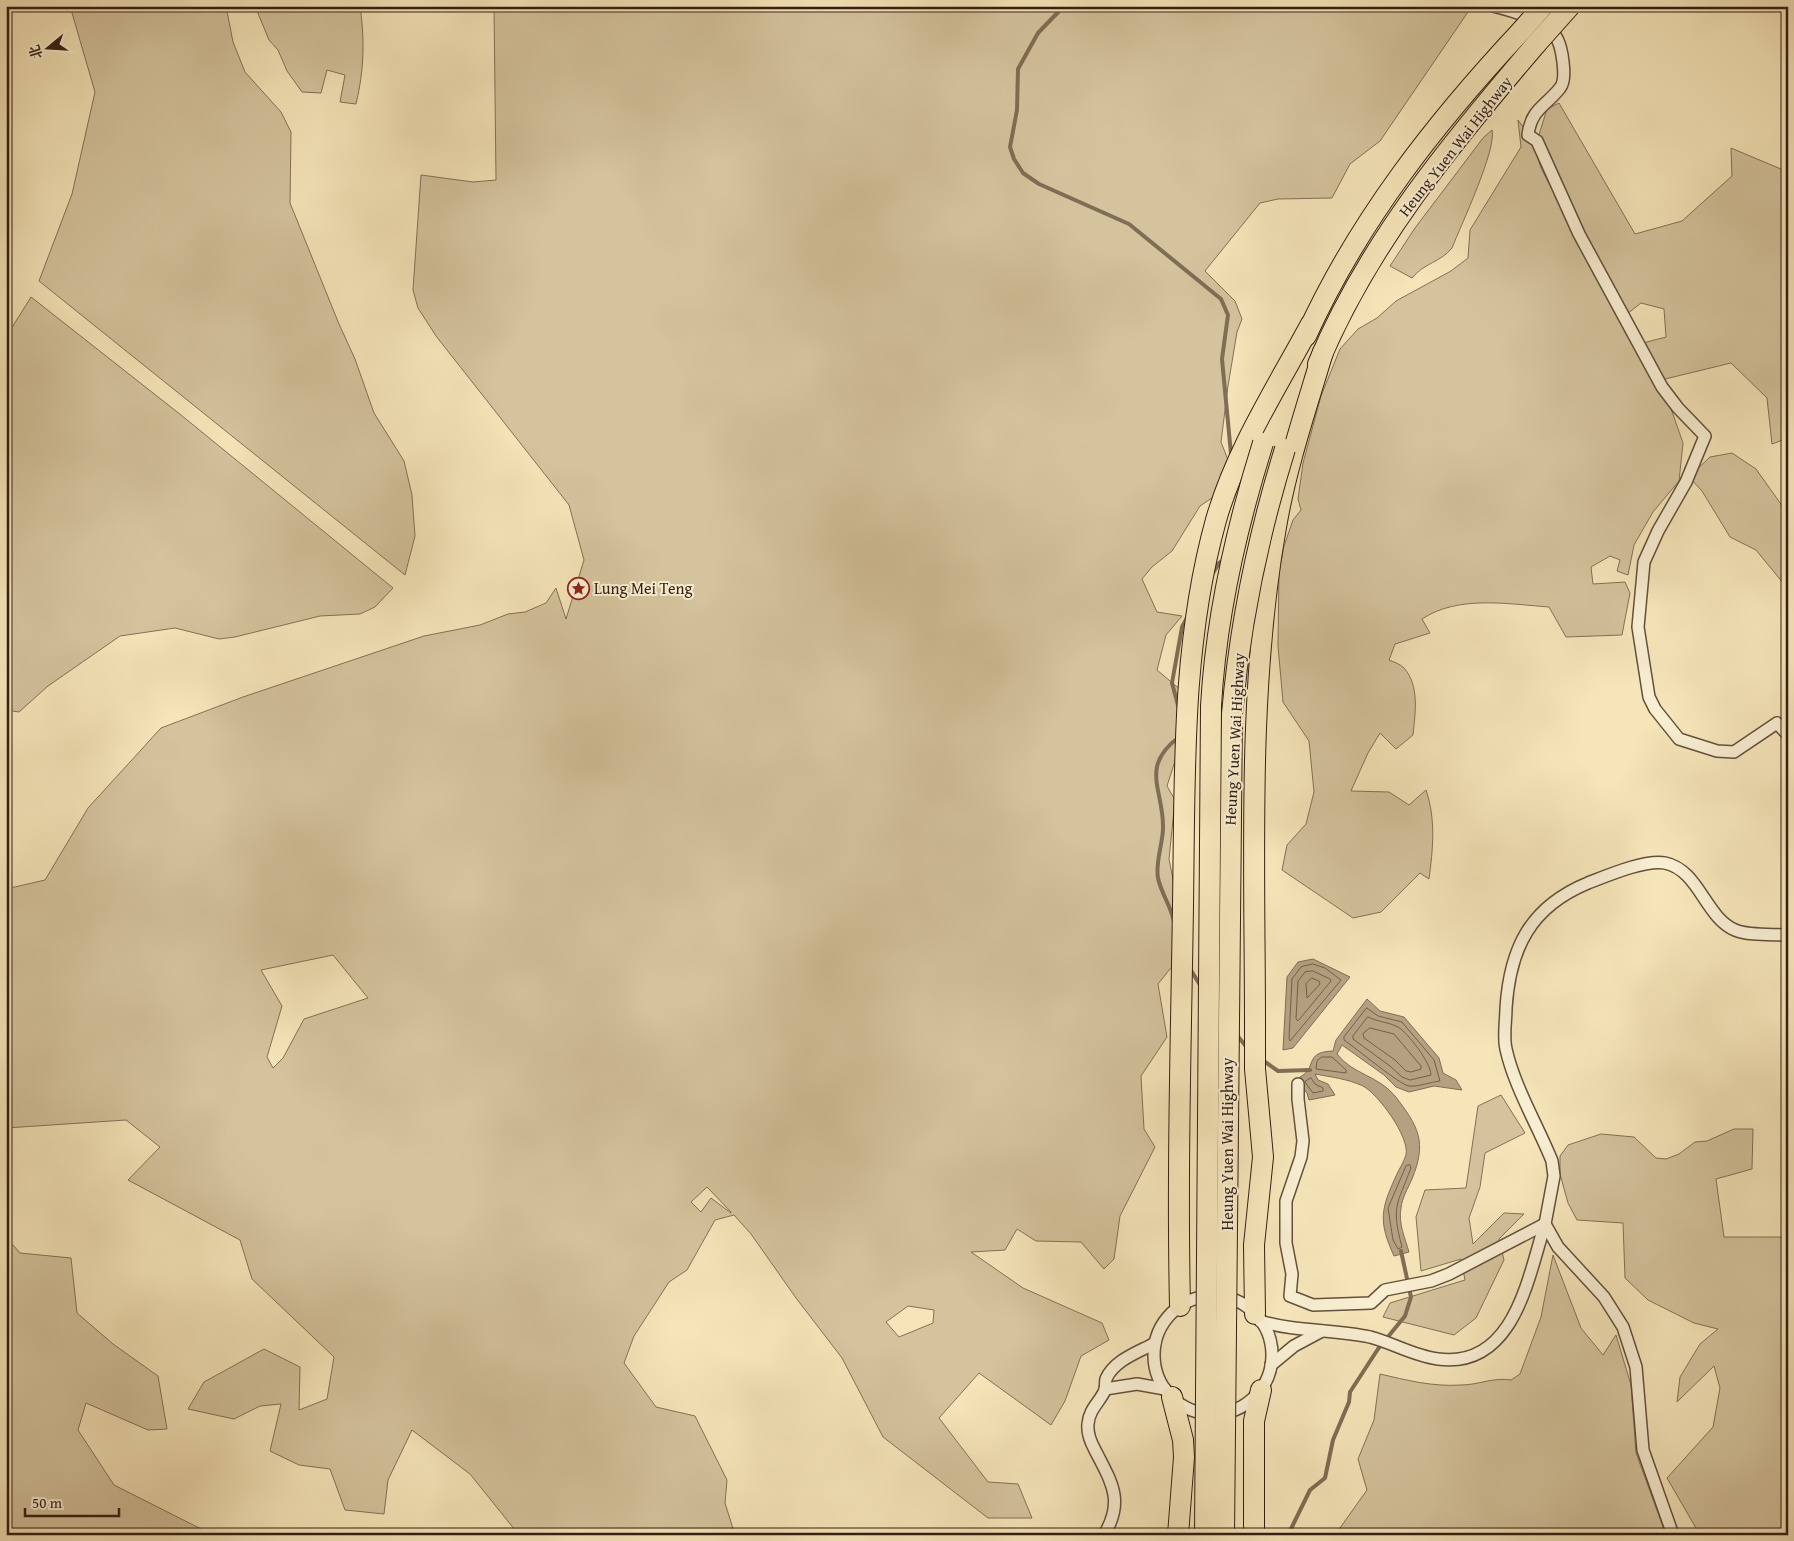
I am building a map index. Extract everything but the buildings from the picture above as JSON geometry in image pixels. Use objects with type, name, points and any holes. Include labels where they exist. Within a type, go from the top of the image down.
[{"type":"highway","name":"Heung Yuen Wai Highway","points":[[1205,1535],[1210,706],[1215,651],[1227,576],[1246,499],[1256,440],[1311,324],[1346,259],[1397,178],[1464,94],[1543,6]]},
{"type":"highway","name":"Heung Yuen Wai Highway","points":[[1224,1535],[1232,714],[1248,591],[1270,495],[1290,450],[1323,352],[1369,266],[1405,207],[1461,133],[1570,6]]},
{"type":"highway","points":[[1180,1306],[1178,1212],[1186,710],[1189,666],[1201,587],[1217,519],[1231,477],[1256,440]]},
{"type":"highway","points":[[1258,1317],[1254,1245],[1264,1158],[1256,1079],[1255,760],[1258,693],[1274,534],[1290,450]]},
{"type":"highway","points":[[1254,1535],[1254,1421],[1261,1390]]},
{"type":"highway","points":[[1169,1393],[1183,1440],[1179,1526]]},
{"type":"street","points":[[1493,6],[1527,17],[1554,34],[1562,50],[1565,72],[1562,87],[1536,111],[1529,124],[1528,135],[1537,141],[1579,234],[1662,387],[1678,408],[1705,436],[1686,482],[1658,531],[1644,562],[1638,627],[1649,697],[1655,709],[1679,739],[1717,751],[1734,752],[1777,723],[1788,735]]},
{"type":"street","points":[[1169,1393],[1158,1375],[1154,1359],[1155,1342],[1160,1328],[1168,1316],[1180,1306],[1201,1297],[1213,1296],[1236,1300],[1258,1317],[1288,1328],[1351,1334],[1379,1340],[1411,1352],[1441,1360],[1458,1359],[1484,1351],[1507,1330],[1522,1297],[1545,1224],[1554,1176],[1552,1162],[1514,1075],[1505,1048],[1507,992],[1513,960],[1520,941],[1545,908],[1574,888],[1642,865],[1665,863],[1678,870],[1690,880],[1720,920],[1729,927],[1737,931],[1788,935]]},
{"type":"street","points":[[1298,1084],[1303,1141],[1301,1158],[1286,1201],[1286,1244],[1292,1274],[1290,1296],[1313,1305],[1371,1303],[1385,1290],[1431,1281],[1449,1274],[1545,1224]]},
{"type":"street","points":[[1545,1224],[1558,1247],[1604,1297],[1623,1327],[1636,1367],[1643,1450],[1673,1535]]},
{"type":"street","points":[[1105,1389],[1136,1384],[1169,1393],[1194,1411],[1218,1414],[1242,1406],[1261,1390],[1271,1365],[1270,1340],[1258,1317]]},
{"type":"street","points":[[1271,1365],[1294,1346],[1322,1331]]},
{"type":"street","points":[[1104,1535],[1115,1515],[1115,1495],[1112,1482],[1088,1434],[1090,1412],[1105,1389],[1106,1379],[1119,1364],[1155,1342]]},
{"type":"shaded area","points":[[70,6],[148,6],[159,9],[167,6],[226,6],[233,42],[245,72],[281,112],[291,132],[290,203],[355,359],[374,413],[404,461],[412,495],[415,536],[405,575],[39,281],[72,194],[95,92]]},
{"type":"shaded area","points":[[255,6],[360,6],[363,55],[361,80],[356,104],[340,102],[345,75],[327,70],[321,93],[302,92],[287,71],[278,50],[269,40]]},
{"type":"shaded area","points":[[494,6],[1437,6],[1457,11],[1470,9],[1380,141],[1350,164],[1332,198],[1278,199],[1260,203],[1205,271],[1235,301],[1242,319],[1237,332],[1221,442],[1239,488],[1230,486],[1200,506],[1172,551],[1152,567],[1142,579],[1157,612],[1182,616],[1166,635],[1157,670],[1182,691],[1176,758],[1167,786],[1175,800],[1169,859],[1189,960],[1170,969],[1158,984],[1167,1037],[1141,1076],[1144,1129],[1155,1147],[1120,1216],[1114,1259],[1104,1269],[1081,1242],[1036,1241],[1017,1229],[1005,1250],[971,1252],[1023,1288],[1102,1323],[1109,1340],[1081,1356],[1065,1401],[1051,1425],[979,1373],[939,1418],[988,1482],[1018,1484],[1032,1518],[988,1518],[883,1437],[842,1358],[796,1298],[751,1234],[734,1215],[715,1220],[687,1270],[669,1282],[634,1336],[624,1363],[656,1407],[695,1416],[727,1480],[725,1503],[735,1535],[519,1535],[470,1474],[412,1430],[388,1480],[384,1514],[345,1510],[330,1469],[299,1465],[270,1451],[281,1404],[260,1406],[234,1419],[188,1409],[204,1382],[264,1349],[300,1367],[299,1410],[327,1399],[334,1357],[252,1279],[240,1240],[128,1180],[160,1147],[126,1120],[6,1128],[6,889],[45,880],[88,808],[161,728],[243,697],[424,636],[480,625],[508,614],[525,612],[546,603],[556,588],[566,619],[584,560],[569,505],[436,336],[418,308],[413,290],[421,175],[473,182],[496,180]],"holes":[[[333,955],[368,998],[304,1019],[283,1058],[273,1068],[267,1057],[282,1006],[261,970]],[[707,1187],[731,1213],[711,1198],[701,1212],[691,1202]],[[908,1306],[934,1310],[933,1323],[899,1337],[886,1322]]]},
{"type":"shaded area","points":[[1559,103],[1635,234],[1682,221],[1732,176],[1731,148],[1788,172],[1788,438],[1772,444],[1767,398],[1731,363],[1657,381],[1669,403],[1683,443],[1679,481],[1653,512],[1634,545],[1628,575],[1617,571],[1620,560],[1610,556],[1591,567],[1593,584],[1625,582],[1630,593],[1622,635],[1566,637],[1549,607],[1484,603],[1467,604],[1436,611],[1422,619],[1430,633],[1395,644],[1389,660],[1404,668],[1409,675],[1414,692],[1413,735],[1396,749],[1380,733],[1368,753],[1351,791],[1389,792],[1409,805],[1426,790],[1432,823],[1429,879],[1420,873],[1381,912],[1353,918],[1282,870],[1287,845],[1306,824],[1314,792],[1309,741],[1283,702],[1278,646],[1279,572],[1284,546],[1293,520],[1301,510],[1298,499],[1303,463],[1321,396],[1340,349],[1358,329],[1377,318],[1396,301],[1451,271],[1468,258],[1470,230],[1521,147],[1518,120],[1532,139],[1541,168],[1611,303],[1537,141],[1547,109]],"holes":[[[1641,303],[1664,309],[1666,337],[1639,344],[1622,318]]]},
{"type":"shaded area","points":[[1492,130],[1492,140],[1484,170],[1452,248],[1448,253],[1422,269],[1412,278],[1390,266],[1415,228],[1483,138]]},
{"type":"shaded area","points":[[31,297],[181,415],[393,588],[375,607],[360,614],[320,616],[235,637],[219,639],[175,628],[120,636],[48,686],[19,712],[6,710],[6,337]]},
{"type":"shaded area","points":[[1732,453],[1756,469],[1788,514],[1788,589],[1756,550],[1730,537],[1702,491],[1689,477],[1710,457]]},
{"type":"shaded area","points":[[1501,1095],[1525,1133],[1485,1153],[1480,1187],[1469,1218],[1473,1244],[1504,1213],[1524,1214],[1499,1239],[1504,1260],[1476,1318],[1454,1335],[1383,1317],[1390,1303],[1465,1280],[1461,1259],[1421,1271],[1416,1217],[1425,1190],[1466,1188],[1478,1106]]},
{"type":"shaded area","points":[[1734,1129],[1753,1129],[1752,1169],[1716,1179],[1724,1237],[1788,1237],[1788,1535],[1700,1535],[1667,1478],[1713,1427],[1720,1388],[1714,1366],[1677,1402],[1680,1377],[1700,1344],[1718,1329],[1694,1323],[1648,1300],[1625,1278],[1623,1223],[1577,1220],[1568,1203],[1560,1174],[1560,1156],[1568,1145],[1601,1134],[1634,1137],[1656,1158],[1666,1159],[1679,1154],[1695,1142],[1707,1141]]},
{"type":"shaded area","points":[[6,1237],[20,1253],[71,1258],[77,1313],[113,1344],[158,1376],[167,1429],[148,1430],[86,1403],[78,1430],[114,1485],[213,1535],[6,1535]]},
{"type":"shaded area","points":[[1553,1255],[1581,1328],[1603,1355],[1616,1335],[1631,1385],[1636,1453],[1666,1535],[1335,1535],[1367,1490],[1358,1459],[1374,1420],[1380,1374],[1440,1385],[1467,1385],[1505,1379],[1511,1380],[1520,1374],[1541,1317]]},
{"type":"water","points":[[1313,959],[1350,977],[1293,1048],[1283,1050],[1287,977],[1298,962]]},
{"type":"water","points":[[1367,999],[1380,1011],[1404,1017],[1439,1058],[1443,1073],[1456,1080],[1462,1090],[1434,1086],[1409,1092],[1396,1087],[1384,1075],[1342,1045],[1337,1054],[1350,1066],[1389,1089],[1410,1117],[1418,1135],[1420,1145],[1417,1166],[1405,1193],[1400,1214],[1402,1230],[1409,1252],[1394,1256],[1385,1233],[1383,1215],[1387,1198],[1406,1155],[1406,1147],[1398,1127],[1377,1098],[1363,1086],[1315,1074],[1318,1080],[1328,1084],[1335,1095],[1309,1100],[1307,1093],[1299,1084],[1300,1077],[1309,1069],[1314,1057],[1324,1052],[1333,1051],[1336,1040]]},
{"type":"waterway","points":[[1064,6],[1038,33],[1018,69],[1017,110],[1010,147],[1014,159],[1023,173],[1039,184],[1129,224],[1221,299],[1228,315],[1222,359],[1231,454],[1233,458]]},
{"type":"waterway","points":[[1213,573],[1219,563],[1224,560]]},
{"type":"waterway","points":[[1179,709],[1172,683],[1182,627],[1188,616]]},
{"type":"waterway","points":[[1174,922],[1171,910],[1161,889],[1157,872],[1163,828],[1156,780],[1160,759],[1167,748],[1179,737]]},
{"type":"waterway","points":[[1189,967],[1200,985]]},
{"type":"waterway","points":[[1237,1035],[1248,1049]]},
{"type":"waterway","points":[[1261,1059],[1278,1071],[1310,1070]]},
{"type":"waterway","points":[[1288,1535],[1310,1490],[1325,1478],[1333,1440],[1349,1402],[1350,1392],[1378,1349],[1405,1316],[1411,1297],[1401,1251]]},
{"type":"place","name":"Lung Mei Teng","points":[[578,588]]}]
